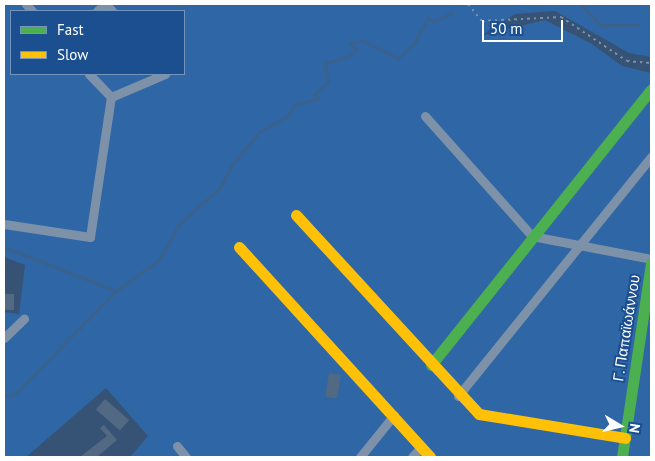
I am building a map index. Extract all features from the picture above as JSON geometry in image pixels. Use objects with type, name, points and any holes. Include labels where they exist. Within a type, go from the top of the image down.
[{"type":"street","points":[[90,75],[111,97]]},
{"type":"street","points":[[111,97],[163,75]]},
{"type":"street","points":[[431,365],[651,89]]},
{"type":"street","points":[[4,224],[90,237],[111,97]]},
{"type":"street","points":[[425,116],[532,236],[651,261]]},
{"type":"street","points":[[458,396],[577,246],[651,157]]},
{"type":"street","points":[[296,215],[458,396],[479,414],[625,438]]},
{"type":"street","points":[[239,247],[394,415],[430,457]]},
{"type":"street","name":"Γ. Παπαϊωάννου","points":[[622,457],[651,261]]},
{"type":"street","points":[[4,338],[24,319]]},
{"type":"street","points":[[360,457],[394,415]]},
{"type":"street","points":[[177,446],[186,457]]},
{"type":"street","points":[[412,457],[421,447]]},
{"type":"path","points":[[468,4],[482,21],[561,17],[628,61],[651,63]]},
{"type":"shaded area","points":[[4,4],[651,4],[651,57],[629,53],[555,11],[515,14],[480,36],[545,20],[592,44],[622,66],[651,73],[651,457],[122,457],[131,456],[148,436],[106,388],[26,457],[4,457],[4,312],[19,314],[25,265],[4,257]]},
{"type":"building","points":[[4,294],[14,294],[14,310],[4,310]]},
{"type":"building","points":[[329,373],[341,375],[337,399],[325,397]]},
{"type":"building","points":[[105,399],[129,420],[120,431],[96,410]]},
{"type":"building","points":[[104,425],[117,440],[97,457],[80,457],[107,436],[100,428]]},
{"type":"waterway","points":[[580,4],[601,25],[637,25]]},
{"type":"waterway","points":[[4,396],[14,395],[116,291],[159,260],[180,223],[220,188],[231,166],[259,132],[288,116],[294,105],[318,98],[314,94],[328,82],[325,63],[347,57],[357,50],[350,43],[363,41],[398,58],[414,43],[428,18],[434,21],[452,13]]},
{"type":"waterway","points":[[4,247],[116,291]]},
{"type":"traffic: fast","points":[[431,365],[651,89]]},
{"type":"traffic: fast","points":[[622,457],[651,263]]},
{"type":"traffic: slow","points":[[296,215],[479,414],[625,438]]},
{"type":"traffic: slow","points":[[239,247],[430,457]]}]
